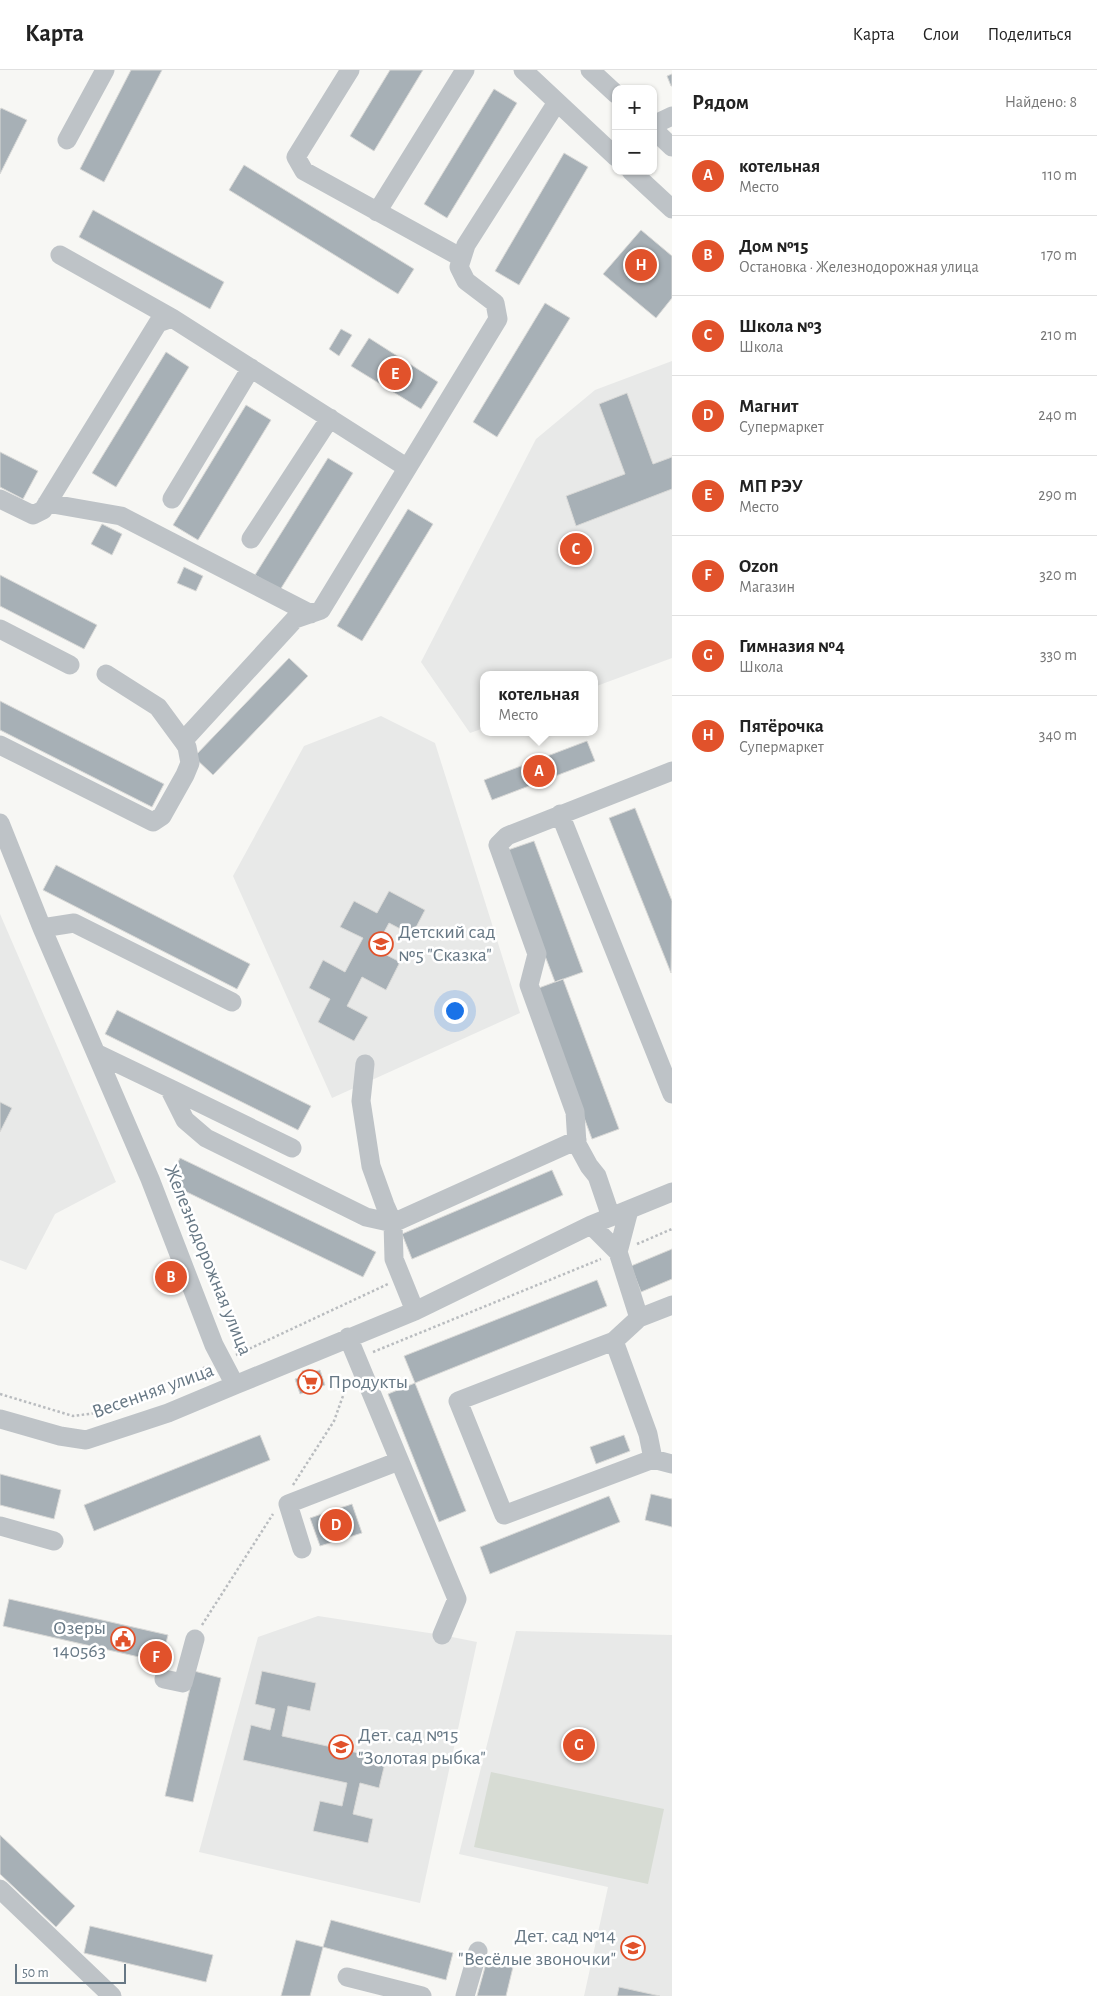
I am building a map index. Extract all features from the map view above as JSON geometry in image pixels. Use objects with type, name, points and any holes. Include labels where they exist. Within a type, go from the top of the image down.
[{"type":"street","points":[[67,140],[105,70]]},
{"type":"street","points":[[350,70],[296,157],[304,171],[462,258]]},
{"type":"street","points":[[377,212],[465,70]]},
{"type":"street","points":[[523,70],[612,153]]},
{"type":"street","points":[[590,70],[612,90]]},
{"type":"street","points":[[183,741],[295,620],[321,610],[498,319],[495,303],[466,280],[459,267],[466,245],[552,110],[559,104]]},
{"type":"street","points":[[657,123],[672,116]]},
{"type":"street","points":[[654,130],[672,147]]},
{"type":"street","points":[[635,175],[672,209]]},
{"type":"street","points":[[60,255],[172,318],[406,468]]},
{"type":"street","points":[[0,499],[33,515],[42,510],[158,323],[172,318]]},
{"type":"street","points":[[172,499],[251,368]]},
{"type":"street","points":[[251,539],[330,418]]},
{"type":"street","points":[[47,503],[121,516],[311,614]]},
{"type":"street","points":[[0,629],[70,665]]},
{"type":"street","points":[[0,745],[153,822],[162,816],[190,763],[183,741],[158,706],[106,674]]},
{"type":"street","points":[[611,1217],[597,1176],[577,1144],[575,1112],[529,985],[537,954],[498,845],[507,836],[672,771]]},
{"type":"street","points":[[560,814],[672,1094]]},
{"type":"street","name":"Железнодорожная улица","points":[[0,823],[42,928],[150,1179],[214,1344],[235,1385],[414,1311],[591,1225],[672,1192]]},
{"type":"street","points":[[42,928],[74,924],[232,1002]]},
{"type":"street","points":[[96,1053],[292,1148]]},
{"type":"street","points":[[365,1064],[361,1101],[372,1166],[393,1223],[394,1259],[414,1311]]},
{"type":"street","points":[[169,1088],[185,1120],[206,1138],[366,1217],[393,1223],[577,1140]]},
{"type":"street","points":[[618,1252],[629,1210]]},
{"type":"street","points":[[591,1225],[618,1252],[639,1318]]},
{"type":"street","points":[[672,1305],[639,1318],[614,1340],[458,1401],[504,1515],[653,1459],[672,1464]]},
{"type":"street","points":[[348,1338],[457,1599],[442,1634]]},
{"type":"street","points":[[614,1340],[648,1434],[653,1459]]},
{"type":"street","name":"Весенняя улица","points":[[0,1418],[60,1436],[86,1440],[168,1413],[235,1385]]},
{"type":"street","points":[[302,1549],[288,1504],[399,1461]]},
{"type":"street","points":[[0,1526],[54,1541]]},
{"type":"street","points":[[164,1679],[183,1683],[195,1638]]},
{"type":"street","points":[[0,1890],[112,1996]]},
{"type":"street","points":[[465,1996],[478,1951]]},
{"type":"street","points":[[347,1977],[422,1996]]},
{"type":"path","points":[[356,1358],[672,1229]]},
{"type":"shaded area","points":[[672,361],[672,658],[598,686],[598,671],[480,671],[480,729],[470,733],[421,662],[536,439],[595,390]]},
{"type":"shaded area","name":"Детский сад №5 \"Сказка\"","points":[[381,716],[435,743],[520,1013],[332,1098],[233,876],[304,746]]},
{"type":"shaded area","points":[[0,914],[116,1182],[55,1214],[26,1270],[0,1260]]},
{"type":"shaded area","name":"Дет. сад №15 \"Золотая рыбка\"","points":[[318,1616],[477,1642],[420,1903],[199,1852],[258,1637]]},
{"type":"shaded area","points":[[516,1631],[672,1635],[672,1996],[584,1996],[608,1887],[459,1854]]},
{"type":"shaded area","points":[[491,1772],[664,1809],[648,1884],[474,1847]]},
{"type":"building","points":[[131,70],[162,70],[104,182],[80,169]]},
{"type":"building","points":[[390,70],[423,70],[374,151],[350,136]]},
{"type":"building","points":[[672,74],[672,86],[671,86],[667,76]]},
{"type":"building","points":[[494,89],[517,103],[447,218],[424,204]]},
{"type":"building","points":[[1,108],[27,120],[0,174],[0,110]]},
{"type":"building","points":[[564,153],[588,167],[519,285],[495,271]]},
{"type":"building","points":[[244,165],[414,269],[398,294],[229,190]]},
{"type":"building","points":[[93,210],[224,282],[210,309],[79,237]]},
{"type":"building","points":[[641,230],[672,256],[672,298],[656,318],[603,274]]},
{"type":"building","points":[[545,303],[570,318],[497,437],[473,422]]},
{"type":"building","points":[[341,329],[352,335],[339,356],[329,349]]},
{"type":"building","points":[[369,338],[438,382],[421,409],[351,366]]},
{"type":"building","points":[[166,352],[189,367],[116,487],[92,473]]},
{"type":"building","points":[[627,393],[653,464],[672,457],[672,489],[576,526],[566,496],[625,474],[599,404]]},
{"type":"building","points":[[246,405],[271,420],[198,540],[173,525]]},
{"type":"building","points":[[0,452],[38,471],[23,499],[0,487]]},
{"type":"building","points":[[328,458],[353,473],[280,590],[255,575]]},
{"type":"building","points":[[408,509],[433,524],[362,641],[337,626]]},
{"type":"building","points":[[102,524],[122,534],[112,555],[91,544]]},
{"type":"building","points":[[184,567],[203,576],[196,591],[177,583]]},
{"type":"building","points":[[0,575],[97,625],[84,649],[0,606]]},
{"type":"building","points":[[289,658],[308,676],[213,775],[194,757]]},
{"type":"building","points":[[0,701],[164,784],[152,807],[0,730]]},
{"type":"building","points":[[587,741],[595,761],[492,800],[484,780]]},
{"type":"building","points":[[635,808],[672,901],[671,973],[609,818]]},
{"type":"building","points":[[534,841],[583,972],[555,982],[505,851]]},
{"type":"building","points":[[56,865],[250,964],[237,989],[43,890]]},
{"type":"building","points":[[389,891],[425,910],[412,935],[389,923],[375,949],[400,962],[386,990],[362,977],[347,1006],[368,1017],[354,1041],[318,1022],[330,999],[309,988],[323,960],[345,972],[363,938],[340,927],[354,901],[377,913]]},
{"type":"building","points":[[563,979],[619,1129],[592,1139],[536,989]]},
{"type":"building","points":[[117,1010],[311,1106],[298,1130],[105,1034]]},
{"type":"building","points":[[0,1102],[12,1108],[0,1132]]},
{"type":"building","points":[[180,1158],[376,1252],[363,1277],[168,1183]]},
{"type":"building","points":[[552,1170],[563,1195],[412,1259],[402,1234]]},
{"type":"building","points":[[672,1249],[672,1279],[641,1292],[631,1266]]},
{"type":"building","points":[[597,1280],[607,1306],[415,1383],[404,1356]]},
{"type":"building","name":"Продукты","points":[[309,1369],[310,1373],[320,1370],[325,1385],[300,1394],[295,1379],[303,1376],[302,1371]]},
{"type":"building","points":[[415,1383],[466,1511],[439,1522],[388,1394]]},
{"type":"building","points":[[260,1435],[270,1460],[94,1531],[84,1505]]},
{"type":"building","points":[[624,1435],[630,1451],[596,1464],[590,1447]]},
{"type":"building","points":[[0,1474],[61,1490],[54,1519],[0,1505]]},
{"type":"building","points":[[651,1494],[672,1499],[672,1527],[645,1520]]},
{"type":"building","points":[[609,1496],[620,1522],[490,1574],[480,1547]]},
{"type":"building","points":[[352,1504],[362,1533],[320,1546],[310,1518]]},
{"type":"building","points":[[9,1599],[168,1635],[161,1662],[3,1626]]},
{"type":"building","points":[[194,1671],[221,1678],[193,1802],[165,1796]]},
{"type":"building","points":[[262,1671],[316,1683],[310,1711],[288,1706],[282,1736],[386,1759],[379,1788],[360,1783],[353,1814],[373,1819],[368,1843],[313,1831],[320,1801],[342,1806],[347,1783],[243,1760],[251,1725],[270,1730],[275,1709],[255,1704]]},
{"type":"building","points":[[0,1835],[75,1906],[56,1927],[0,1874]]},
{"type":"building","points":[[331,1920],[453,1953],[446,1980],[323,1947]]},
{"type":"building","points":[[90,1926],[213,1955],[206,1982],[84,1953]]},
{"type":"building","points":[[296,1940],[323,1947],[310,1996],[281,1996]]},
{"type":"building","points":[[487,1960],[513,1967],[506,1996],[477,1996]]},
{"type":"building","points":[[619,1987],[660,1996],[617,1996]]},
{"type":"place","name":"Пятёрочка","points":[[641,265]]},
{"type":"place","name":"МП РЭУ","points":[[395,374]]},
{"type":"place","name":"Школа №3","points":[[576,549]]},
{"type":"place","name":"котельная","points":[[539,771]]},
{"type":"place","name":"Детский сад №5 \"Сказка\"","points":[[381,944]]},
{"type":"place","name":"Дом №15","points":[[171,1277]]},
{"type":"place","name":"Продукты","points":[[310,1382]]},
{"type":"place","name":"Магнит","points":[[336,1525]]},
{"type":"place","name":"Озеры 140563","points":[[123,1639]]},
{"type":"place","name":"Ozon","points":[[156,1657]]},
{"type":"place","name":"Гимназия №4","points":[[579,1745]]},
{"type":"place","name":"Дет. сад №15 \"Золотая рыбка\"","points":[[341,1747]]},
{"type":"place","name":"Дет. сад №14 \"Весёлые звоночки\"","points":[[633,1948]]}]
